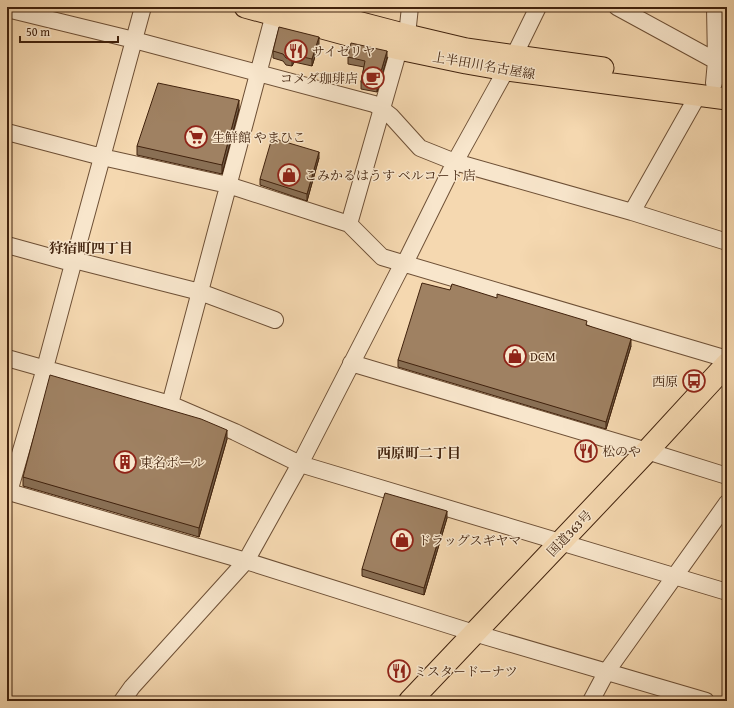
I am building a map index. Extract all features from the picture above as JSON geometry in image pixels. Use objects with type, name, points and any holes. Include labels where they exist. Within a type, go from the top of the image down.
[{"type":"highway","name":"国道363号","points":[[410,701],[647,451],[727,364]]},
{"type":"main road","name":"上半田川名古屋線","points":[[245,7],[403,42],[510,63],[717,90]]},
{"type":"main road","name":"上半田川名古屋線","points":[[302,7],[403,42]]},
{"type":"street","points":[[143,7],[45,368],[9,492],[246,561],[474,633],[706,701]]},
{"type":"street","points":[[349,224],[403,42],[410,7]]},
{"type":"street","points":[[122,701],[132,687],[246,561],[300,464],[400,267],[405,263],[455,162],[510,63],[538,7]]},
{"type":"street","points":[[618,7],[716,61]]},
{"type":"street","points":[[632,212],[717,90],[715,7]]},
{"type":"street","points":[[7,9],[134,40],[374,104],[382,109],[420,148],[455,162],[632,212],[727,242]]},
{"type":"street","points":[[170,404],[274,14]]},
{"type":"street","points":[[7,132],[102,157],[228,185],[349,224],[382,256],[727,359]]},
{"type":"street","points":[[7,245],[65,261],[74,260],[200,292],[275,320]]},
{"type":"street","points":[[7,358],[170,404],[235,432],[300,464],[727,592]]},
{"type":"street","points":[[351,363],[727,476]]},
{"type":"street","points":[[591,701],[607,671],[727,503]]},
{"type":"building","name":"サイゼリヤ","points":[[279,27],[319,37],[312,59],[294,55],[292,59],[286,58],[283,54],[273,51]]},
{"type":"building","name":"コメダ珈琲店","points":[[351,43],[387,51],[377,85],[361,82],[365,61],[348,57]]},
{"type":"building","points":[[158,83],[239,100],[222,165],[137,146]]},
{"type":"building","points":[[272,138],[319,152],[307,194],[260,179]]},
{"type":"building","name":"DCM","points":[[422,283],[450,290],[452,284],[497,298],[497,294],[587,321],[586,325],[631,339],[606,422],[398,360]]},
{"type":"building","name":"東名ボール","points":[[50,375],[201,419],[227,430],[199,528],[23,477]]},
{"type":"building","points":[[385,493],[447,511],[424,588],[362,569]]},
{"type":"place","name":"サイゼリヤ","points":[[296,51]]},
{"type":"place","name":"コメダ珈琲店","points":[[373,78]]},
{"type":"place","name":"生鮮館 やまひこ","points":[[196,137]]},
{"type":"place","name":"こみかるはうす ベルコート店","points":[[289,175]]},
{"type":"place","name":"DCM","points":[[515,356]]},
{"type":"place","name":"西原","points":[[694,381]]},
{"type":"place","name":"松のや","points":[[586,451]]},
{"type":"place","name":"東名ボール","points":[[125,462]]},
{"type":"place","name":"ドラッグスギヤマ","points":[[402,540]]},
{"type":"place","name":"ミスタードーナツ","points":[[399,671]]},
{"type":"district","name":"狩宿町四丁目","points":[[91,248]]},
{"type":"district","name":"西原町二丁目","points":[[419,453]]}]
